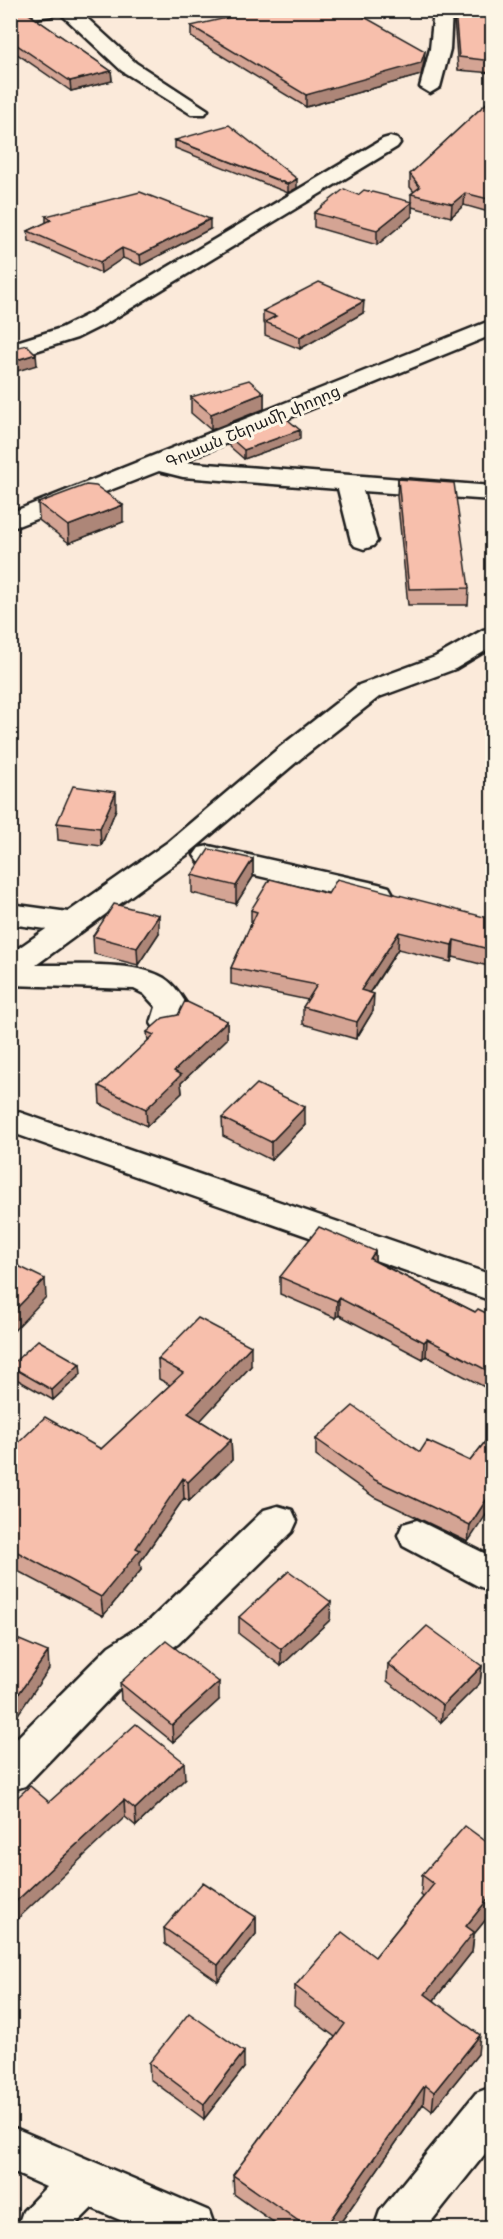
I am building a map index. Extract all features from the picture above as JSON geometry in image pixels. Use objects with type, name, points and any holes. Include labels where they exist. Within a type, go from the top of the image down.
[{"type":"street","points":[[10,15],[51,10]]},
{"type":"street","points":[[67,10],[129,67],[198,110]]},
{"type":"street","points":[[430,87],[440,49],[443,10]]},
{"type":"street","points":[[10,352],[69,333],[97,319],[390,143]]},
{"type":"street","name":"Գուսան Շերամի փողոց","points":[[10,522],[492,327]]},
{"type":"street","points":[[159,463],[183,470],[492,493]]},
{"type":"street","points":[[348,481],[364,541]]},
{"type":"street","points":[[10,969],[178,848],[290,753],[369,691],[445,663],[492,636]]},
{"type":"street","points":[[178,848],[402,900]]},
{"type":"street","points":[[10,914],[75,923]]},
{"type":"street","points":[[10,975],[131,978],[148,981],[159,987],[172,1006],[167,1023]]},
{"type":"street","points":[[10,1120],[487,1283]]},
{"type":"street","points":[[10,1773],[123,1658],[164,1632],[278,1521]]},
{"type":"street","points":[[417,1535],[492,1575]]},
{"type":"street","points":[[397,2229],[492,2109]]},
{"type":"street","points":[[10,2148],[192,2229]]},
{"type":"street","points":[[40,2229],[85,2181]]},
{"type":"building","points":[[261,10],[352,10],[425,51],[421,63],[306,95],[191,26]]},
{"type":"building","points":[[455,10],[492,10],[492,61],[459,57]]},
{"type":"building","points":[[30,11],[33,13],[29,14],[111,71],[70,81],[10,40],[10,13]]},
{"type":"building","points":[[492,98],[492,200],[465,193],[452,204],[411,194],[420,187],[410,174]]},
{"type":"building","points":[[229,125],[297,179],[288,184],[175,140]]},
{"type":"building","points":[[344,189],[358,195],[364,190],[412,202],[377,230],[314,213]]},
{"type":"building","points":[[140,192],[210,219],[140,255],[122,248],[100,262],[28,231],[51,220],[46,216]]},
{"type":"building","points":[[319,282],[364,301],[300,337],[265,322],[276,316],[263,311]]},
{"type":"building","points":[[27,345],[36,354],[10,362],[10,349]]},
{"type":"building","points":[[249,380],[264,393],[211,414],[191,397]]},
{"type":"building","points":[[281,414],[300,430],[244,450],[228,436]]},
{"type":"building","points":[[398,479],[454,483],[469,588],[409,589]]},
{"type":"building","points":[[86,485],[96,486],[123,505],[68,526],[38,503]]},
{"type":"building","points":[[73,786],[116,792],[100,828],[57,823]]},
{"type":"building","points":[[209,849],[253,859],[236,886],[192,875]]},
{"type":"building","points":[[270,879],[328,894],[337,879],[492,919],[492,950],[454,940],[452,945],[399,932],[361,990],[374,994],[357,1022],[303,1007],[317,985],[231,968],[257,912],[251,910]]},
{"type":"building","points":[[114,904],[159,915],[137,948],[93,936]]},
{"type":"building","points":[[185,1001],[227,1021],[174,1071],[181,1075],[146,1109],[99,1086],[154,1035],[147,1032],[163,1018],[178,1015]]},
{"type":"building","points":[[257,1084],[305,1107],[271,1142],[222,1118]]},
{"type":"building","points":[[319,1227],[375,1251],[370,1259],[475,1312],[478,1309],[492,1316],[492,1373],[427,1339],[424,1342],[339,1298],[337,1301],[280,1277]]},
{"type":"building","points":[[10,1262],[45,1279],[10,1315]]},
{"type":"building","points":[[198,1318],[251,1346],[188,1413],[231,1440],[188,1482],[183,1478],[136,1548],[140,1550],[101,1597],[10,1548],[10,1451],[45,1417],[101,1449],[183,1373],[158,1359]]},
{"type":"building","points":[[38,1340],[80,1364],[52,1390],[10,1366]]},
{"type":"building","points":[[353,1406],[420,1452],[427,1441],[470,1461],[492,1433],[492,1491],[470,1525],[375,1480],[316,1439]]},
{"type":"building","points":[[289,1571],[331,1602],[281,1649],[239,1617]]},
{"type":"building","points":[[427,1626],[482,1666],[443,1705],[388,1664]]},
{"type":"building","points":[[10,1636],[48,1652],[10,1706]]},
{"type":"building","points":[[166,1641],[219,1682],[172,1725],[120,1683]]},
{"type":"building","points":[[136,1724],[184,1762],[135,1809],[124,1800],[10,1907],[10,1804],[30,1786],[49,1802]]},
{"type":"building","points":[[465,1826],[492,1846],[492,1894],[466,1926],[474,1932],[425,1994],[480,2035],[434,2092],[425,2085],[324,2229],[310,2229],[233,2175],[345,2024],[295,1986],[342,1932],[375,1957],[434,1884],[422,1875]]},
{"type":"building","points":[[203,1882],[256,1917],[218,1965],[164,1928]]},
{"type":"building","points":[[189,2013],[244,2052],[204,2104],[149,2063]]}]
